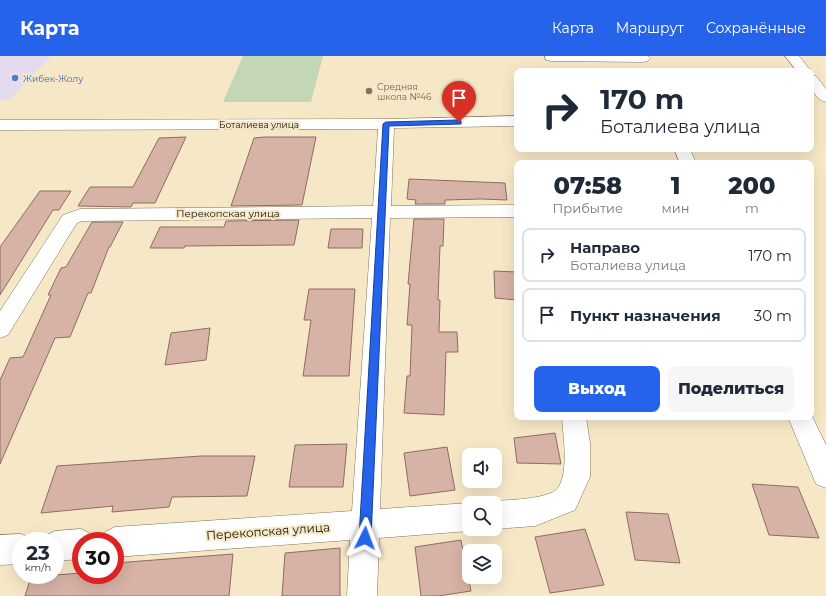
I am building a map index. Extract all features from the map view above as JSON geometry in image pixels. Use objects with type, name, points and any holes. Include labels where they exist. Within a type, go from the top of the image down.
[{"type":"street","points":[[792,56],[802,68]]},
{"type":"street","points":[[551,57],[642,57],[647,68]]},
{"type":"street","points":[[814,83],[826,98]]},
{"type":"street","name":"Боталиева улица","points":[[0,125],[386,124],[514,121]]},
{"type":"street","points":[[362,596],[386,124]]},
{"type":"street","name":"Перекопская улица","points":[[0,328],[63,228],[70,219],[80,215],[514,211]]},
{"type":"street","points":[[502,514],[535,512],[565,500],[577,477],[577,443],[574,420]]},
{"type":"street","points":[[801,420],[826,475]]},
{"type":"street","name":"Перекопская улица","points":[[124,541],[462,517]]},
{"type":"street","points":[[0,550],[12,549]]},
{"type":"shaded area","name":"Жибек-Жолу","points":[[0,56],[51,56],[10,100],[0,99]]},
{"type":"green space","points":[[243,56],[323,56],[311,102],[223,102]]},
{"type":"building","points":[[186,137],[155,203],[133,203],[131,207],[78,206],[90,187],[133,187],[159,138]]},
{"type":"building","points":[[316,137],[302,205],[231,206],[254,138]]},
{"type":"building","points":[[409,179],[505,183],[507,200],[445,200],[445,204],[415,204],[416,200],[407,199]]},
{"type":"building","points":[[40,191],[71,191],[59,210],[53,210],[0,295],[0,247]]},
{"type":"building","points":[[414,219],[444,219],[443,246],[440,246],[438,300],[440,300],[439,332],[457,332],[458,352],[446,352],[444,415],[404,413],[407,376],[410,376],[412,325],[407,325],[410,284],[408,284]]},
{"type":"building","points":[[299,220],[294,245],[185,246],[184,248],[150,248],[160,227],[224,227],[226,221]]},
{"type":"building","points":[[92,222],[123,222],[109,247],[91,293],[88,293],[70,337],[55,338],[0,464],[0,380],[10,358],[23,357],[51,295],[48,295],[61,268],[66,267]]},
{"type":"building","points":[[331,229],[363,229],[362,248],[328,248]]},
{"type":"building","points":[[494,271],[514,272],[514,300],[495,298]]},
{"type":"building","points":[[309,289],[355,289],[349,376],[303,376],[311,320],[304,320]]},
{"type":"building","points":[[210,328],[206,360],[165,365],[171,333]]},
{"type":"building","points":[[555,433],[561,464],[517,463],[514,438]]},
{"type":"building","points":[[347,444],[343,487],[289,487],[295,445]]},
{"type":"building","points":[[447,447],[455,490],[410,496],[404,453]]},
{"type":"building","points":[[201,456],[255,456],[247,496],[172,497],[169,507],[112,512],[113,506],[41,513],[57,466]]},
{"type":"building","points":[[752,484],[798,487],[819,538],[769,535]]},
{"type":"building","points":[[626,512],[668,514],[680,563],[635,560]]},
{"type":"building","points":[[585,529],[604,585],[550,593],[535,537]]},
{"type":"building","points":[[461,540],[462,584],[470,584],[471,591],[438,596],[421,596],[415,547]]},
{"type":"building","points":[[340,548],[340,596],[282,596],[285,553]]},
{"type":"building","points":[[233,554],[229,596],[25,596],[29,584],[64,584],[64,574],[72,574],[72,584],[124,584],[124,562]]},
{"type":"place","name":"Жибек-Жолу","points":[[15,78]]},
{"type":"place","name":"Средняя школа №46","points":[[369,91]]},
{"type":"route","points":[[365,538],[386,124],[459,122]]}]
